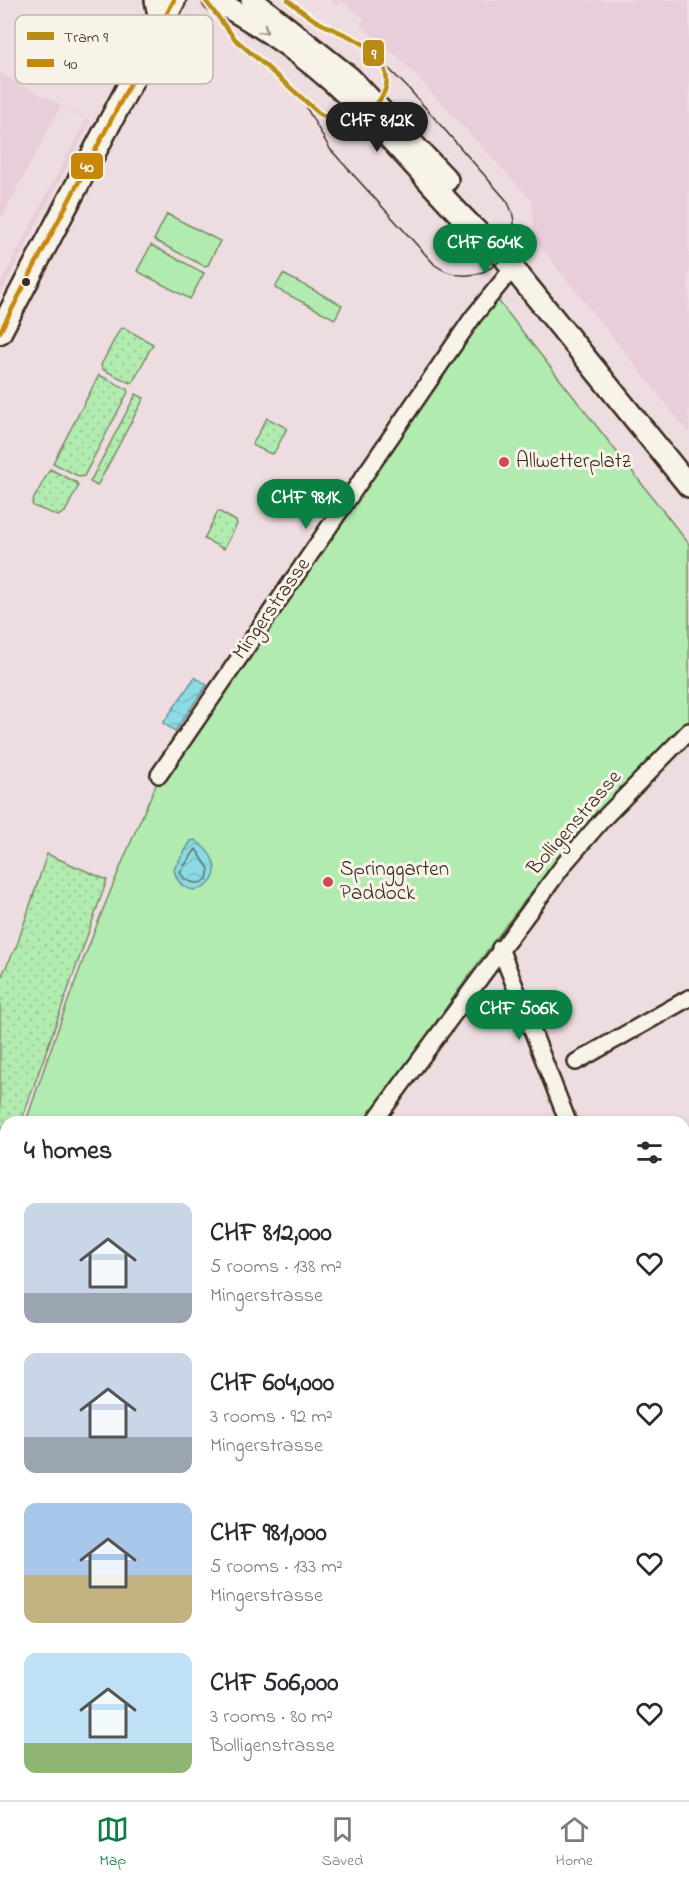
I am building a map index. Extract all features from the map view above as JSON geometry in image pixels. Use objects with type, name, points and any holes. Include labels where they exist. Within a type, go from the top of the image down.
[{"type":"main road","points":[[156,0],[159,15]]},
{"type":"main road","points":[[166,15],[174,0]]},
{"type":"main road","points":[[214,0],[326,65]]},
{"type":"main road","points":[[252,0],[326,65],[376,124],[471,228],[508,263],[689,486]]},
{"type":"main road","points":[[267,0],[316,41],[326,65]]},
{"type":"main road","points":[[0,332],[130,84]]},
{"type":"street","name":"Mingerstrasse","points":[[159,776],[508,263]]},
{"type":"street","name":"Bolligenstrasse","points":[[378,1116],[500,948],[602,820],[689,731]]},
{"type":"street","points":[[500,948],[566,1116]]},
{"type":"street","points":[[576,1062],[689,998]]},
{"type":"shaded area","points":[[329,0],[341,0],[336,5]]},
{"type":"shaded area","points":[[341,0],[689,0],[689,433],[534,239],[532,201],[399,58],[361,26],[364,19]]},
{"type":"shaded area","points":[[0,73],[15,81],[15,84],[21,84],[91,121],[0,294],[0,284],[86,119],[61,106],[0,221]]},
{"type":"green space","points":[[167,214],[220,241],[208,265],[204,266],[154,240]]},
{"type":"green space","points":[[151,245],[204,273],[190,299],[137,271]]},
{"type":"green space","points":[[283,274],[342,305],[335,319],[275,288]]},
{"type":"green space","points":[[493,294],[689,544],[689,721],[607,803],[534,888],[476,965],[370,1116],[28,1116],[89,946],[123,859],[161,774]]},
{"type":"green space","points":[[124,328],[153,344],[133,382],[130,383],[102,369],[101,365],[120,329]]},
{"type":"green space","points":[[99,375],[127,389],[128,392],[84,476],[80,477],[53,463]]},
{"type":"green space","points":[[136,394],[144,398],[97,486],[90,482]]},
{"type":"green space","points":[[267,418],[287,428],[274,453],[271,454],[252,445]]},
{"type":"green space","points":[[50,469],[77,483],[78,487],[65,512],[58,516],[33,506],[32,502]]},
{"type":"green space","points":[[218,511],[236,521],[237,524],[224,549],[204,539]]},
{"type":"green space","points":[[47,854],[107,880],[23,1116],[0,1116],[0,979],[17,945]]},
{"type":"water","points":[[195,677],[207,685],[175,731],[163,723]]},
{"type":"water","points":[[195,840],[209,854],[215,867],[213,877],[207,885],[198,889],[188,888],[179,882],[174,869],[191,841]]},
{"type":"tram line","name":"9","points":[[205,0],[235,39],[320,114],[347,120],[374,107],[384,93],[386,85],[384,68],[379,59],[365,45],[313,19],[288,0]]},
{"type":"tram line","points":[[289,86],[302,100],[330,149],[435,265],[452,273],[469,275],[484,271],[498,263],[508,250],[513,235],[513,219],[507,201],[409,89],[364,44]]},
{"type":"transit line","name":"40","points":[[166,15],[174,0]]},
{"type":"transit line","name":"40","points":[[0,332],[130,84]]},
{"type":"place","name":"Allwetterplatz","points":[[504,462]]},
{"type":"place","name":"Springgarten Paddock","points":[[328,882]]}]
